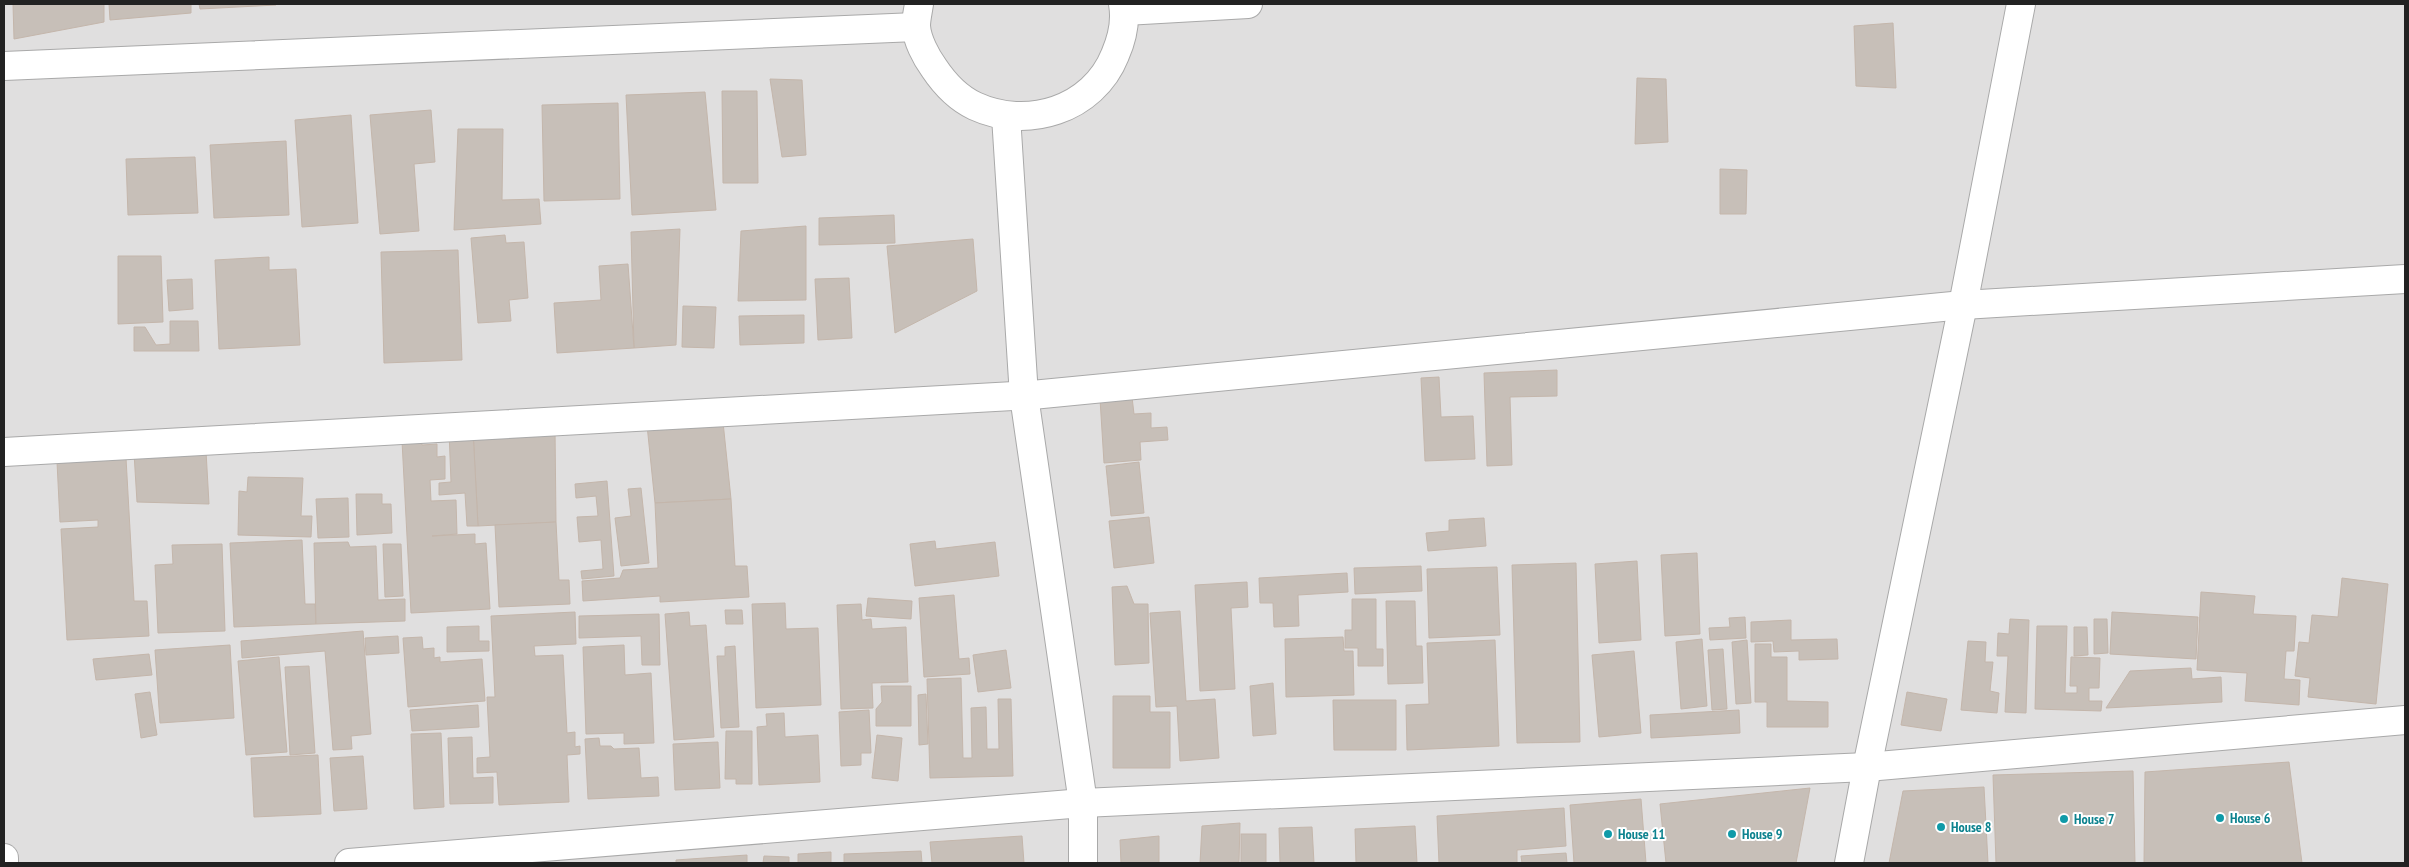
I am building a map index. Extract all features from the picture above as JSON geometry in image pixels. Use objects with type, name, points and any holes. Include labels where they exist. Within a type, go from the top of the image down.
[{"type":"street","points":[[4,66],[917,15],[927,58],[946,86],[974,106],[1006,116],[1041,116],[1068,106],[1092,90],[1110,67],[1122,40],[1124,7],[1248,4]]},
{"type":"street","points":[[1849,863],[1867,767],[1963,305],[2021,4]]},
{"type":"street","points":[[1006,116],[1024,396],[1082,804],[1083,863]]},
{"type":"street","points":[[4,452],[1024,396],[1963,305],[2405,279]]},
{"type":"street","points":[[349,863],[1082,804],[1867,767],[2405,720]]},
{"type":"street","points":[[4,858],[4,863]]},
{"type":"shaded area","points":[[4,4],[2405,4],[2405,863],[4,863]]},
{"type":"building","points":[[13,4],[104,4],[104,22],[14,39]]},
{"type":"building","points":[[109,4],[191,4],[191,13],[110,20]]},
{"type":"building","points":[[199,4],[276,4],[276,5],[200,9]]},
{"type":"building","points":[[1893,23],[1896,88],[1856,86],[1854,26]]},
{"type":"building","points":[[1637,78],[1666,79],[1668,142],[1635,144]]},
{"type":"building","points":[[770,79],[802,80],[806,155],[782,157]]},
{"type":"building","points":[[722,91],[757,91],[758,183],[723,183]]},
{"type":"building","points":[[705,92],[716,210],[632,215],[626,95]]},
{"type":"building","points":[[618,103],[620,199],[544,201],[542,105]]},
{"type":"building","points":[[431,110],[435,162],[414,164],[419,231],[380,234],[370,115]]},
{"type":"building","points":[[351,115],[358,223],[302,227],[295,120]]},
{"type":"building","points":[[458,129],[503,129],[502,200],[539,199],[541,224],[454,230]]},
{"type":"building","points":[[286,141],[289,215],[214,218],[210,145]]},
{"type":"building","points":[[195,157],[198,213],[128,215],[126,159]]},
{"type":"building","points":[[1720,169],[1747,170],[1746,214],[1720,214]]},
{"type":"building","points":[[894,215],[895,243],[819,245],[819,218]]},
{"type":"building","points":[[806,226],[806,300],[738,301],[741,231]]},
{"type":"building","points":[[680,229],[676,345],[634,348],[631,232]]},
{"type":"building","points":[[505,235],[506,243],[524,242],[528,298],[509,300],[511,321],[478,323],[471,238]]},
{"type":"building","points":[[973,239],[977,291],[895,333],[887,246]]},
{"type":"building","points":[[458,250],[462,360],[384,363],[381,252]]},
{"type":"building","points":[[118,256],[161,256],[163,322],[118,324]]},
{"type":"building","points":[[269,257],[269,270],[296,269],[300,345],[219,349],[215,260]]},
{"type":"building","points":[[628,264],[634,348],[557,353],[554,303],[601,300],[599,266]]},
{"type":"building","points":[[849,278],[852,338],[818,340],[815,279]]},
{"type":"building","points":[[192,279],[193,309],[169,311],[167,280]]},
{"type":"building","points":[[683,306],[716,307],[714,348],[682,347]]},
{"type":"building","points":[[804,315],[804,343],[740,345],[739,316]]},
{"type":"building","points":[[170,321],[198,321],[199,351],[134,351],[134,327],[145,327],[156,345],[170,344]]},
{"type":"building","points":[[1557,370],[1557,396],[1510,397],[1512,465],[1487,466],[1484,373]]},
{"type":"building","points":[[1439,377],[1441,417],[1473,416],[1475,459],[1425,461],[1421,378]]},
{"type":"building","points":[[1132,397],[1134,414],[1151,413],[1151,428],[1167,427],[1168,440],[1140,442],[1141,460],[1104,463],[1100,399]]},
{"type":"building","points":[[723,422],[731,499],[655,503],[647,425]]},
{"type":"building","points":[[555,429],[556,522],[478,526],[473,430]]},
{"type":"building","points":[[473,430],[478,526],[467,526],[465,493],[439,495],[439,483],[451,482],[449,431]]},
{"type":"building","points":[[421,440],[422,445],[437,444],[437,457],[445,456],[445,479],[430,480],[431,501],[456,500],[457,534],[432,536],[475,534],[475,544],[486,543],[490,609],[411,613],[402,441]]},
{"type":"building","points":[[206,451],[209,504],[137,502],[134,453]]},
{"type":"building","points":[[126,458],[134,601],[147,601],[149,636],[67,640],[61,529],[98,527],[98,520],[60,522],[57,462]]},
{"type":"building","points":[[1139,462],[1144,513],[1111,516],[1106,466]]},
{"type":"building","points":[[248,477],[303,478],[301,516],[312,516],[311,537],[238,535],[239,491],[247,492]]},
{"type":"building","points":[[607,481],[614,576],[582,579],[581,571],[603,569],[601,540],[579,542],[577,517],[598,516],[596,496],[576,498],[575,484]]},
{"type":"building","points":[[641,488],[649,563],[621,566],[615,518],[631,516],[628,489]]},
{"type":"building","points":[[356,494],[382,494],[382,504],[391,504],[392,533],[357,535]]},
{"type":"building","points":[[348,498],[349,537],[318,538],[316,499]]},
{"type":"building","points":[[731,499],[735,566],[747,566],[749,597],[660,602],[660,596],[583,601],[582,581],[620,578],[623,570],[658,568],[655,503]]},
{"type":"building","points":[[1149,517],[1154,563],[1114,568],[1109,521]]},
{"type":"building","points":[[1484,518],[1486,546],[1428,551],[1426,533],[1449,531],[1449,520]]},
{"type":"building","points":[[556,522],[559,580],[569,580],[570,604],[499,607],[495,525]]},
{"type":"building","points":[[302,540],[305,604],[315,604],[316,624],[234,627],[230,543]]},
{"type":"building","points":[[935,541],[936,549],[995,542],[999,576],[915,586],[910,544]]},
{"type":"building","points":[[348,542],[350,547],[376,546],[378,600],[405,599],[405,621],[316,624],[314,543]]},
{"type":"building","points":[[222,544],[225,631],[158,633],[155,565],[173,564],[172,545]]},
{"type":"building","points":[[383,544],[401,544],[403,596],[385,597]]},
{"type":"building","points":[[1697,553],[1700,634],[1665,636],[1661,555]]},
{"type":"building","points":[[1637,561],[1641,640],[1599,643],[1595,564]]},
{"type":"building","points":[[1576,563],[1580,742],[1517,743],[1512,565]]},
{"type":"building","points":[[1421,566],[1422,591],[1355,594],[1354,568]]},
{"type":"building","points":[[1497,567],[1500,635],[1429,638],[1427,569]]},
{"type":"building","points":[[1347,573],[1348,592],[1298,595],[1299,626],[1274,627],[1273,603],[1260,603],[1259,578]]},
{"type":"building","points":[[2342,578],[2388,584],[2376,704],[2308,697],[2310,678],[2295,676],[2299,642],[2309,643],[2312,615],[2338,617]]},
{"type":"building","points":[[1247,582],[1248,607],[1231,608],[1235,689],[1200,691],[1195,585]]},
{"type":"building","points":[[1127,586],[1134,604],[1148,604],[1149,663],[1115,665],[1112,587]]},
{"type":"building","points":[[2201,592],[2255,596],[2253,614],[2296,616],[2294,651],[2286,651],[2284,679],[2300,680],[2299,705],[2245,701],[2247,673],[2197,670]]},
{"type":"building","points":[[954,595],[959,659],[969,658],[970,674],[924,677],[919,598]]},
{"type":"building","points":[[868,598],[912,601],[911,619],[866,616]]},
{"type":"building","points":[[1352,599],[1376,599],[1376,649],[1383,649],[1383,666],[1358,666],[1358,648],[1345,648],[1345,630],[1352,630]]},
{"type":"building","points":[[1386,601],[1415,601],[1416,646],[1422,646],[1423,683],[1388,684]]},
{"type":"building","points":[[785,603],[786,629],[818,628],[821,705],[756,708],[752,604]]},
{"type":"building","points":[[861,604],[862,620],[871,619],[872,629],[906,627],[908,682],[872,683],[873,708],[841,709],[837,605]]},
{"type":"building","points":[[725,610],[742,610],[743,624],[726,624]]},
{"type":"building","points":[[1180,611],[1186,701],[1215,699],[1219,758],[1180,761],[1177,706],[1156,707],[1150,613]]},
{"type":"building","points":[[575,612],[576,644],[534,646],[535,656],[563,655],[567,733],[575,732],[575,747],[580,746],[580,754],[567,755],[569,802],[499,805],[497,772],[477,773],[477,758],[490,757],[487,697],[495,697],[491,616]]},
{"type":"building","points":[[689,612],[690,626],[706,625],[714,737],[674,740],[665,614]]},
{"type":"building","points":[[2112,612],[2198,617],[2196,659],[2110,654]]},
{"type":"building","points":[[659,614],[660,665],[642,665],[641,636],[579,638],[579,616]]},
{"type":"building","points":[[1745,617],[1746,638],[1710,640],[1709,628],[1730,627],[1729,618]]},
{"type":"building","points":[[2010,619],[2029,620],[2026,713],[2005,712],[2008,656],[1997,656],[1998,633],[2009,634]]},
{"type":"building","points":[[2094,619],[2107,619],[2108,653],[2094,654]]},
{"type":"building","points":[[1791,620],[1791,640],[1837,639],[1838,659],[1799,660],[1799,651],[1774,652],[1773,641],[1751,642],[1751,622]]},
{"type":"building","points":[[479,626],[479,641],[489,641],[489,651],[447,652],[447,627]]},
{"type":"building","points":[[2037,626],[2067,626],[2065,693],[2077,693],[2077,686],[2070,686],[2071,657],[2100,658],[2099,688],[2089,688],[2089,701],[2102,701],[2101,711],[2035,709]]},
{"type":"building","points":[[2074,627],[2087,627],[2088,655],[2074,656]]},
{"type":"building","points":[[363,631],[371,734],[351,736],[352,749],[333,750],[325,651],[242,658],[241,641]]},
{"type":"building","points":[[398,636],[399,653],[366,655],[365,638]]},
{"type":"building","points":[[422,637],[423,649],[434,648],[434,658],[440,657],[440,662],[482,659],[485,701],[408,707],[403,638]]},
{"type":"building","points":[[1343,637],[1344,651],[1353,651],[1354,695],[1286,697],[1285,639]]},
{"type":"building","points":[[1702,639],[1707,706],[1681,709],[1676,642]]},
{"type":"building","points":[[1495,640],[1499,746],[1407,750],[1406,705],[1429,704],[1427,643]]},
{"type":"building","points":[[1747,640],[1751,703],[1736,704],[1732,642]]},
{"type":"building","points":[[1968,641],[1986,642],[1985,662],[1993,662],[1990,691],[1999,693],[1997,713],[1961,710]]},
{"type":"building","points":[[1755,644],[1771,644],[1771,657],[1787,657],[1787,701],[1828,702],[1828,727],[1767,727],[1767,702],[1755,702]]},
{"type":"building","points":[[230,645],[234,718],[160,723],[155,650]]},
{"type":"building","points":[[624,645],[625,675],[651,673],[654,743],[624,744],[624,733],[586,734],[583,647]]},
{"type":"building","points":[[735,646],[739,727],[721,728],[717,656],[725,656],[725,647]]},
{"type":"building","points":[[1723,649],[1727,709],[1712,710],[1708,650]]},
{"type":"building","points":[[1006,650],[1011,688],[978,692],[973,655]]},
{"type":"building","points":[[1634,651],[1641,733],[1599,737],[1592,655]]},
{"type":"building","points":[[149,654],[152,675],[96,680],[93,659]]},
{"type":"building","points":[[279,657],[287,752],[246,755],[238,661]]},
{"type":"building","points":[[309,666],[315,753],[290,755],[285,667]]},
{"type":"building","points":[[2191,668],[2192,679],[2221,677],[2222,702],[2106,708],[2130,671]]},
{"type":"building","points":[[961,678],[963,758],[972,758],[971,708],[986,707],[987,749],[999,749],[998,699],[1011,699],[1013,776],[930,778],[927,679]]},
{"type":"building","points":[[1273,683],[1276,734],[1253,736],[1250,686]]},
{"type":"building","points":[[881,686],[911,686],[911,726],[876,726],[876,709],[882,702]]},
{"type":"building","points":[[150,692],[157,735],[141,738],[135,694]]},
{"type":"building","points":[[1907,692],[1947,699],[1941,731],[1901,725]]},
{"type":"building","points":[[926,694],[928,744],[919,745],[918,695]]},
{"type":"building","points":[[1113,696],[1150,696],[1150,712],[1170,712],[1170,768],[1113,768]]},
{"type":"building","points":[[1333,700],[1396,700],[1396,750],[1334,750]]},
{"type":"building","points":[[478,705],[479,727],[412,731],[410,710]]},
{"type":"building","points":[[869,710],[871,753],[861,753],[861,765],[841,766],[839,712]]},
{"type":"building","points":[[1739,710],[1740,733],[1651,738],[1650,715]]},
{"type":"building","points":[[784,713],[785,737],[818,735],[820,782],[759,785],[757,727],[767,726],[766,714]]},
{"type":"building","points":[[726,731],[752,731],[752,784],[736,784],[736,779],[725,779]]},
{"type":"building","points":[[441,733],[444,807],[414,809],[411,734]]},
{"type":"building","points":[[877,735],[902,738],[898,781],[872,778]]},
{"type":"building","points":[[472,737],[473,778],[493,777],[493,803],[450,804],[448,738]]},
{"type":"building","points":[[599,738],[600,746],[611,746],[614,749],[639,748],[641,778],[658,777],[659,796],[588,799],[585,739]]},
{"type":"building","points":[[718,742],[720,788],[675,790],[673,744]]},
{"type":"building","points":[[318,755],[321,814],[254,817],[251,758]]},
{"type":"building","points":[[363,756],[367,809],[334,811],[330,758]]},
{"type":"building","name":"House 6","points":[[2289,762],[2302,863],[2144,863],[2145,772]]},
{"type":"building","name":"House 7","points":[[2133,771],[2135,863],[1996,863],[1993,775]]},
{"type":"building","name":"House 8","points":[[1984,787],[1988,863],[1889,863],[1903,791]]},
{"type":"building","name":"House 9","points":[[1810,788],[1796,863],[1666,863],[1660,804]]},
{"type":"building","name":"House 11","points":[[1641,799],[1646,863],[1574,863],[1570,805]]},
{"type":"building","points":[[1564,808],[1566,846],[1517,850],[1517,863],[1439,863],[1437,816]]},
{"type":"building","points":[[1240,823],[1239,862],[1200,863],[1202,826]]},
{"type":"building","points":[[1415,826],[1417,863],[1356,863],[1355,829]]},
{"type":"building","points":[[1312,827],[1314,863],[1280,863],[1279,828]]},
{"type":"building","points":[[1241,834],[1266,834],[1266,863],[1241,863]]},
{"type":"building","points":[[1022,836],[1024,863],[932,863],[930,842]]},
{"type":"building","points":[[1159,836],[1159,863],[1121,863],[1120,840]]},
{"type":"building","points":[[921,851],[922,863],[844,863],[844,854]]},
{"type":"building","points":[[831,852],[831,863],[798,863],[798,854]]},
{"type":"building","points":[[1566,853],[1567,863],[1522,863],[1521,856]]},
{"type":"building","points":[[747,855],[747,863],[676,863],[676,860]]},
{"type":"building","points":[[764,856],[789,857],[789,863],[763,863]]},
{"type":"place","name":"House 6","points":[[2220,818]]},
{"type":"place","name":"House 7","points":[[2064,819]]},
{"type":"place","name":"House 8","points":[[1941,827]]},
{"type":"place","name":"House 11","points":[[1608,834]]},
{"type":"place","name":"House 9","points":[[1732,834]]}]
